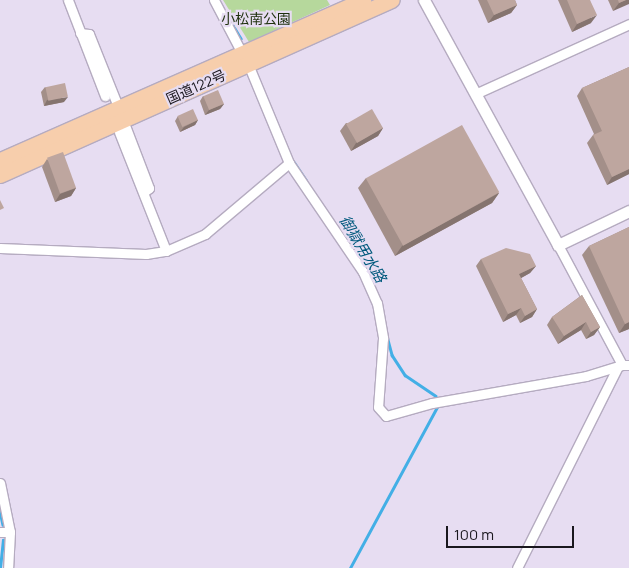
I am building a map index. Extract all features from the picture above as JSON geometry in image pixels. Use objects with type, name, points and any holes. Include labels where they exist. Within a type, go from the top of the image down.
[{"type":"highway","name":"国道122号","points":[[0,175],[120,120],[363,0]]},
{"type":"highway","name":"国道122号","points":[[245,59],[392,0]]},
{"type":"highway","name":"国道122号","points":[[0,160],[120,120]]},
{"type":"street","points":[[68,0],[104,96]]},
{"type":"street","points":[[214,0],[245,59],[289,163],[362,272],[376,303],[383,338],[378,407],[386,416],[623,366]]},
{"type":"street","points":[[424,0],[623,366]]},
{"type":"street","points":[[475,94],[629,24]]},
{"type":"street","points":[[80,33],[89,34],[120,120],[149,188],[144,192],[166,251]]},
{"type":"street","points":[[0,248],[166,251],[205,234],[289,163]]},
{"type":"street","points":[[558,245],[629,211]]},
{"type":"street","points":[[517,568],[623,366]]},
{"type":"street","points":[[0,483],[10,532],[8,568]]},
{"type":"street","points":[[0,532],[10,532]]},
{"type":"green space","name":"小松南公園","points":[[223,0],[327,0],[330,5],[249,42]]},
{"type":"building","points":[[487,0],[515,0],[517,5],[494,15]]},
{"type":"building","points":[[567,0],[590,0],[597,15],[577,24]]},
{"type":"building","points":[[629,67],[629,169],[612,177],[593,135],[602,131],[582,88]]},
{"type":"building","points":[[65,83],[68,97],[48,101],[45,87]]},
{"type":"building","points":[[218,90],[224,104],[209,110],[203,96]]},
{"type":"building","points":[[193,109],[198,120],[182,127],[177,116]]},
{"type":"building","points":[[372,109],[383,128],[357,143],[346,124]]},
{"type":"building","points":[[462,125],[499,192],[403,246],[366,178]]},
{"type":"building","points":[[63,152],[76,188],[60,194],[47,158]]},
{"type":"building","points":[[0,200],[4,208],[0,210]]},
{"type":"building","points":[[629,227],[629,322],[625,324],[589,246]]},
{"type":"building","points":[[506,248],[530,254],[536,266],[519,274],[537,309],[525,316],[521,308],[508,314],[481,259]]},
{"type":"building","points":[[582,295],[600,327],[591,332],[586,322],[564,336],[552,317]]},
{"type":"waterway","name":"御獄用水路","points":[[225,12],[241,39]]},
{"type":"waterway","name":"御獄用水路","points":[[294,162],[306,180]]},
{"type":"waterway","name":"御獄用水路","points":[[387,336],[392,355],[405,375],[436,396]]},
{"type":"waterway","name":"御獄用水路","points":[[350,568],[437,407]]},
{"type":"waterway","points":[[0,511],[3,525]]},
{"type":"waterway","points":[[0,568],[3,540]]}]
